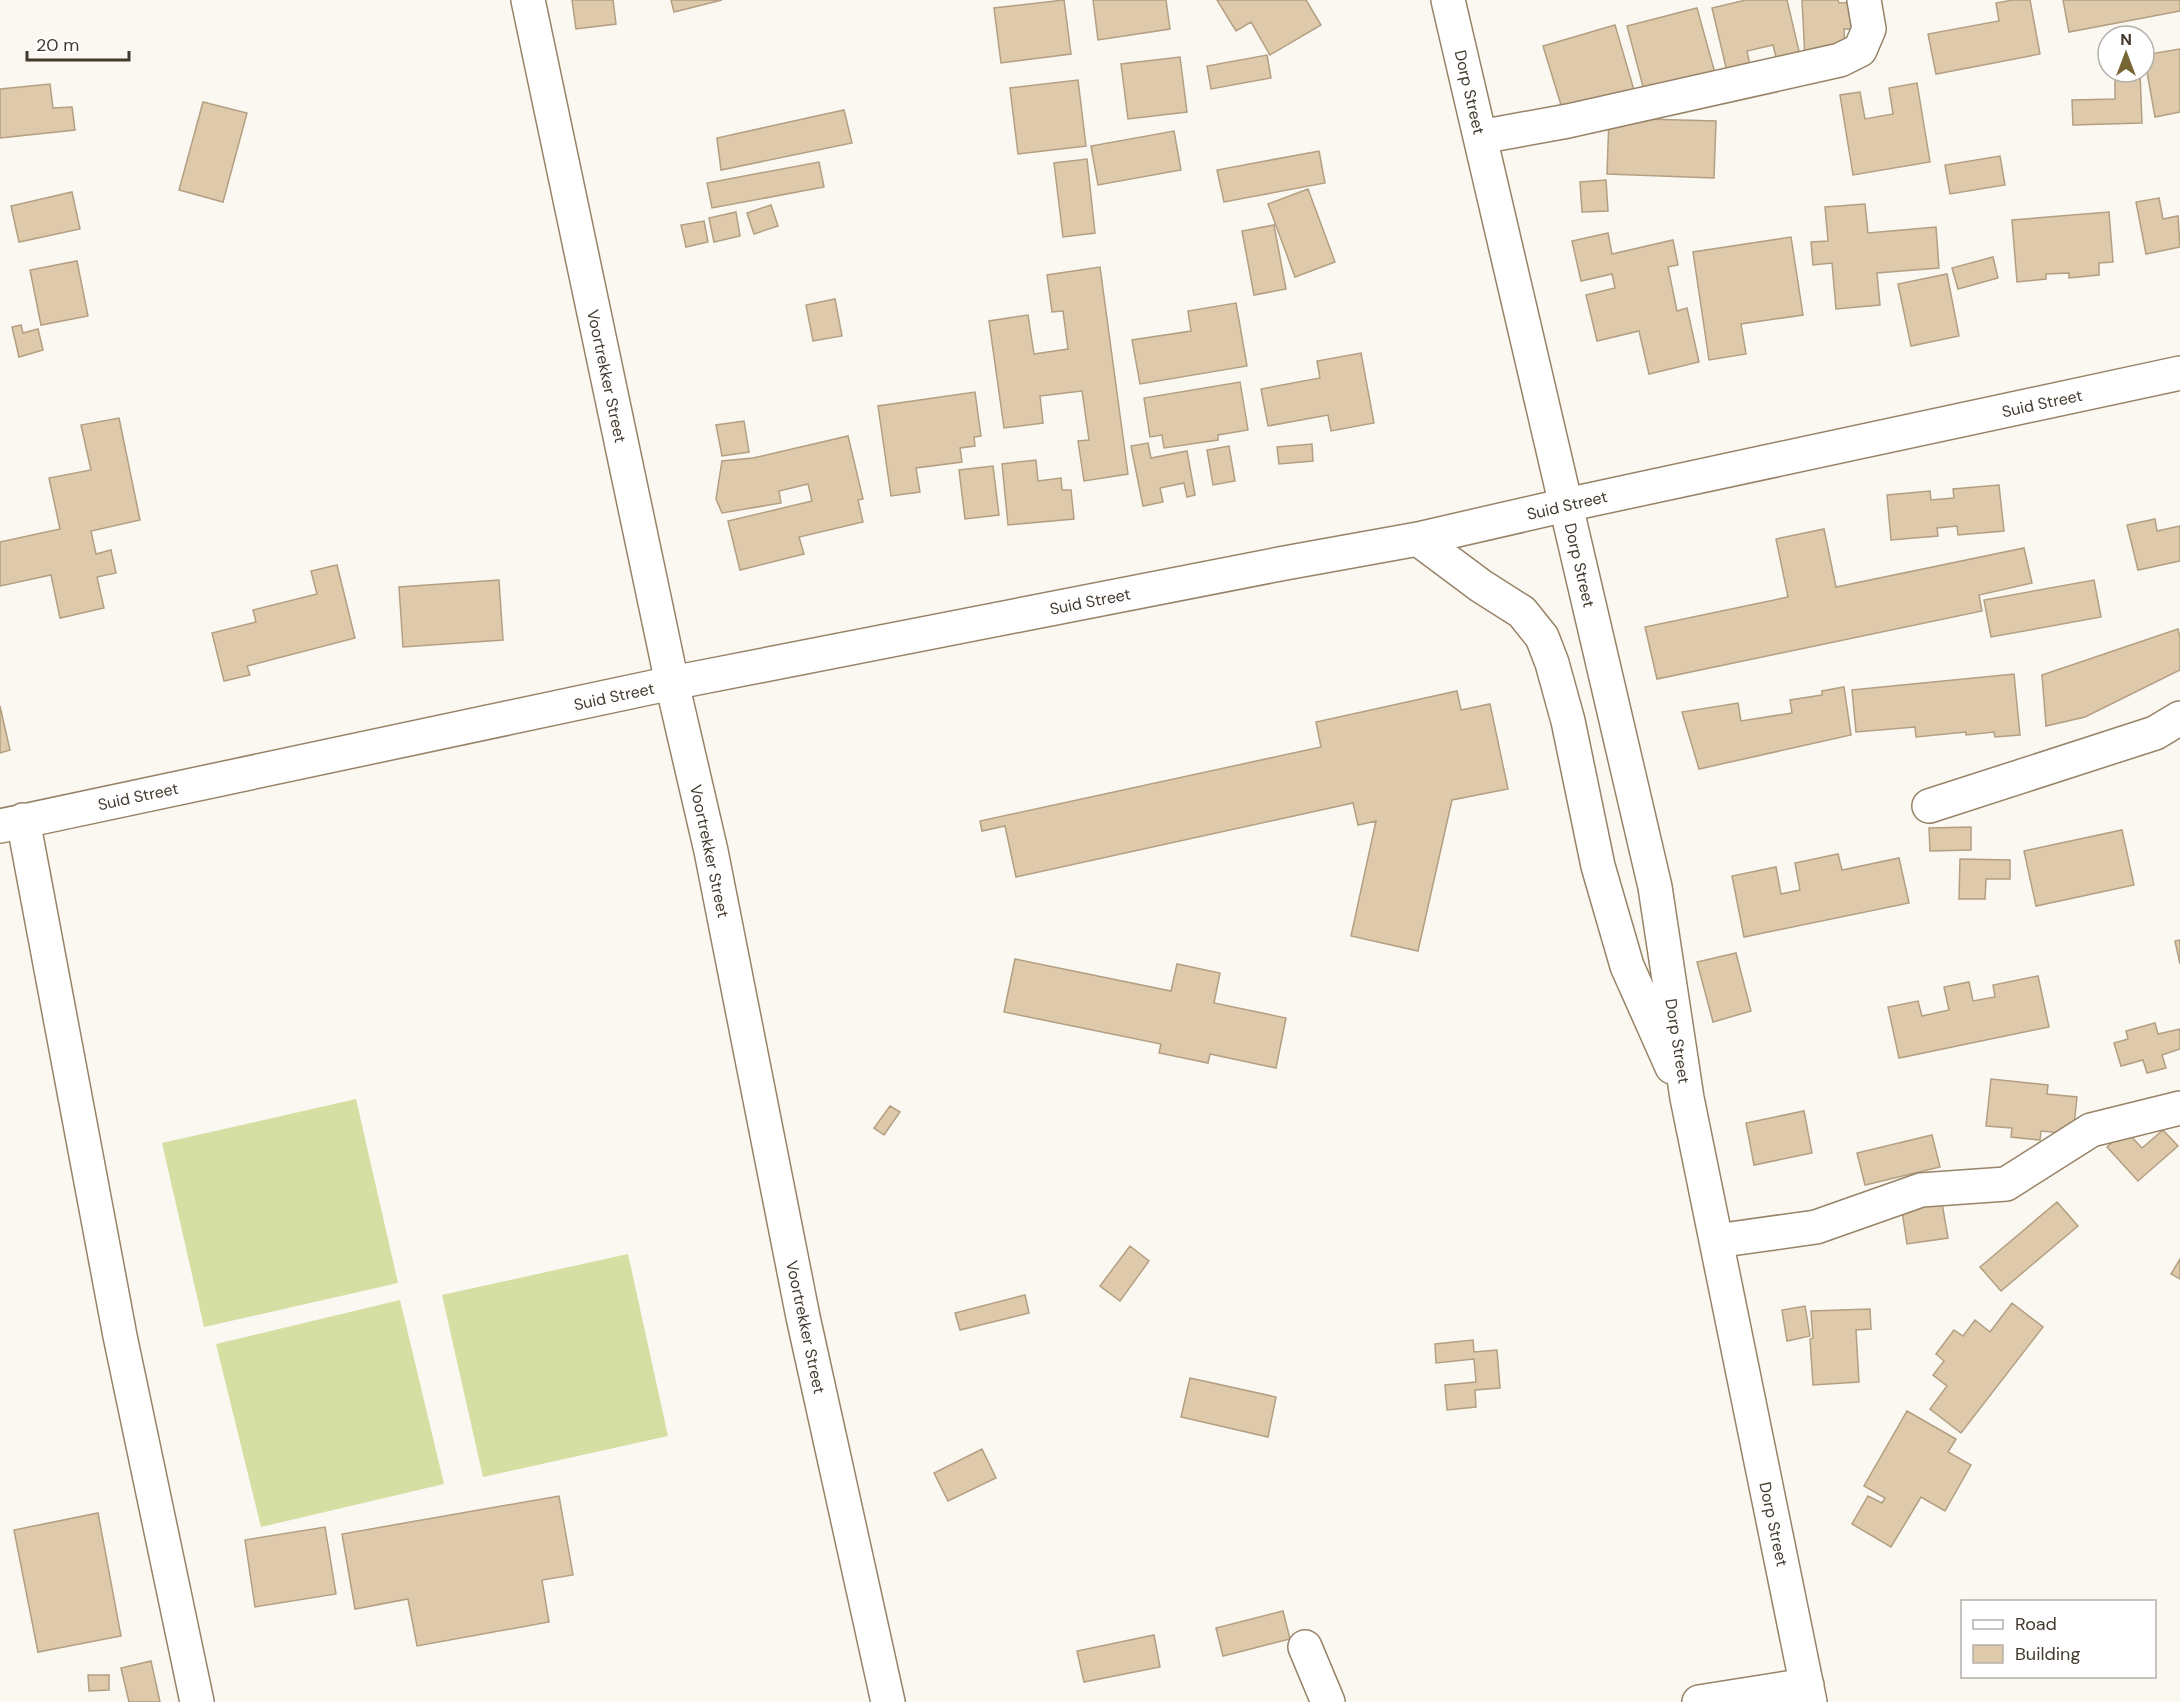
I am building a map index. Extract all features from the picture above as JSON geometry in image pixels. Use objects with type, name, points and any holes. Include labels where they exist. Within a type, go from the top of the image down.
[{"type":"street","name":"Voortrekker Street","points":[[528,0],[672,683],[711,851],[803,1317],[888,1702]]},
{"type":"street","name":"Dorp Street","points":[[1448,0],[1655,887],[1687,1098],[1808,1693]]},
{"type":"street","points":[[1480,137],[1568,121],[1840,60],[1860,50],[1869,29],[1864,0]]},
{"type":"street","name":"Suid Street","points":[[11,823],[672,683],[1418,539],[2180,373]]},
{"type":"street","name":"Dorp Street","points":[[1418,539],[1481,586],[1522,612],[1542,637],[1552,663],[1568,721],[1598,866],[1628,966],[1657,1036],[1687,1098]]},
{"type":"street","points":[[1929,806],[2155,734],[2180,718]]},
{"type":"street","points":[[11,823],[197,1702]]},
{"type":"street","points":[[1716,1242],[1816,1227],[1921,1190],[2006,1184],[2091,1130],[2180,1108]]},
{"type":"street","points":[[1305,1647],[1328,1702]]},
{"type":"street","points":[[1699,1702],[1808,1693]]},
{"type":"green space","points":[[356,1099],[398,1283],[204,1327],[162,1143]]},
{"type":"green space","points":[[628,1254],[668,1436],[483,1477],[442,1295]]},
{"type":"green space","points":[[400,1300],[444,1484],[261,1527],[216,1344]]},
{"type":"building","points":[[572,0],[613,0],[616,24],[576,29]]},
{"type":"building","points":[[671,0],[722,0],[674,12]]},
{"type":"building","points":[[1064,0],[1071,54],[1001,63],[994,8]]},
{"type":"building","points":[[1093,0],[1166,0],[1170,29],[1098,40]]},
{"type":"building","points":[[1217,0],[1306,0],[1321,25],[1270,55],[1251,22],[1236,31]]},
{"type":"building","points":[[1746,0],[1787,0],[1802,64],[1779,70],[1773,45],[1747,51],[1752,75],[1729,80],[1712,8]]},
{"type":"building","points":[[1802,0],[1860,2],[1862,29],[1844,29],[1845,57],[1805,59]]},
{"type":"building","points":[[2030,0],[2040,54],[1936,74],[1928,34],[1999,21],[1996,3]]},
{"type":"building","points":[[2063,0],[2180,0],[2180,11],[2111,24],[2096,24],[2096,27],[2069,32]]},
{"type":"building","points":[[1697,8],[1718,84],[1646,98],[1627,26]]},
{"type":"building","points":[[1615,25],[1636,97],[1565,118],[1543,46]]},
{"type":"building","points":[[2180,49],[2180,112],[2155,117],[2149,84],[2156,84],[2156,53]]},
{"type":"building","points":[[1267,55],[1271,78],[1211,89],[1207,66]]},
{"type":"building","points":[[1180,57],[1187,112],[1128,119],[1121,64]]},
{"type":"building","points":[[1078,80],[1086,146],[1018,154],[1010,88]]},
{"type":"building","points":[[1917,83],[1930,162],[1853,175],[1840,95],[1860,92],[1865,119],[1893,114],[1889,88]]},
{"type":"building","points":[[50,84],[53,108],[72,107],[75,130],[0,138],[0,89]]},
{"type":"building","points":[[2115,84],[2140,84],[2142,123],[2073,125],[2072,100],[2115,99]]},
{"type":"building","points":[[203,102],[247,113],[223,202],[179,190]]},
{"type":"building","points":[[844,110],[852,143],[721,170],[717,138]]},
{"type":"building","points":[[1609,118],[1716,121],[1714,178],[1607,174]]},
{"type":"building","points":[[1174,131],[1181,170],[1098,185],[1091,146]]},
{"type":"building","points":[[1319,151],[1325,183],[1224,202],[1217,170]]},
{"type":"building","points":[[2000,156],[2005,185],[1950,194],[1945,165]]},
{"type":"building","points":[[1087,159],[1095,233],[1063,237],[1054,163]]},
{"type":"building","points":[[819,162],[824,187],[712,208],[707,183]]},
{"type":"building","points":[[1606,180],[1608,211],[1582,212],[1580,182]]},
{"type":"building","points":[[1308,189],[1335,262],[1295,277],[1268,204]]},
{"type":"building","points":[[72,192],[80,229],[19,242],[11,206]]},
{"type":"building","points":[[2159,198],[2163,219],[2178,216],[2180,247],[2146,254],[2136,202]]},
{"type":"building","points":[[1865,204],[1868,233],[1936,227],[1939,268],[1877,273],[1880,305],[1836,309],[1832,263],[1813,265],[1811,242],[1828,241],[1825,207]]},
{"type":"building","points":[[771,205],[778,226],[754,234],[747,213]]},
{"type":"building","points":[[736,212],[740,236],[714,242],[709,218]]},
{"type":"building","points":[[2109,212],[2113,262],[2099,263],[2099,275],[2069,278],[2069,273],[2046,274],[2046,279],[2017,282],[2012,220]]},
{"type":"building","points":[[704,221],[708,242],[686,247],[681,225]]},
{"type":"building","points":[[1274,225],[1286,289],[1254,295],[1242,231]]},
{"type":"building","points":[[1608,233],[1612,254],[1673,240],[1678,265],[1668,267],[1677,311],[1687,308],[1699,362],[1649,374],[1639,331],[1597,341],[1586,295],[1615,288],[1612,274],[1581,281],[1572,241]]},
{"type":"building","points":[[1791,237],[1803,315],[1741,324],[1746,354],[1709,360],[1693,252]]},
{"type":"building","points":[[1993,257],[1998,278],[1958,289],[1952,268]]},
{"type":"building","points":[[77,261],[88,316],[41,325],[30,270]]},
{"type":"building","points":[[1100,267],[1128,474],[1084,481],[1078,441],[1089,440],[1082,391],[1040,396],[1043,423],[1004,428],[989,321],[1028,315],[1034,354],[1068,349],[1063,311],[1052,312],[1047,275]]},
{"type":"building","points":[[1947,274],[1959,336],[1911,346],[1898,284]]},
{"type":"building","points":[[835,299],[842,336],[813,341],[806,305]]},
{"type":"building","points":[[1236,303],[1247,366],[1140,384],[1132,340],[1191,331],[1188,311]]},
{"type":"building","points":[[21,325],[23,333],[38,329],[43,350],[19,357],[12,327]]},
{"type":"building","points":[[1361,353],[1374,423],[1331,431],[1328,415],[1268,426],[1261,389],[1320,378],[1317,361]]},
{"type":"building","points":[[1240,382],[1248,430],[1218,435],[1218,440],[1164,448],[1162,435],[1150,437],[1144,398]]},
{"type":"building","points":[[975,392],[981,436],[974,437],[975,446],[960,448],[962,462],[916,468],[920,492],[891,496],[878,406]]},
{"type":"building","points":[[119,418],[140,520],[91,531],[96,554],[111,550],[116,573],[97,577],[104,608],[60,618],[51,575],[0,586],[0,542],[60,529],[49,478],[91,470],[81,425]]},
{"type":"building","points":[[744,421],[749,452],[722,456],[716,425]]},
{"type":"building","points":[[848,436],[863,499],[858,500],[863,522],[799,537],[804,554],[740,570],[728,521],[812,501],[808,484],[779,491],[781,503],[722,513],[716,499],[722,461],[753,458]]},
{"type":"building","points":[[1148,443],[1151,458],[1187,451],[1195,495],[1187,497],[1184,483],[1160,488],[1163,502],[1143,506],[1131,446]]},
{"type":"building","points":[[1312,444],[1313,461],[1279,464],[1277,447]]},
{"type":"building","points":[[1229,446],[1235,481],[1213,485],[1207,450]]},
{"type":"building","points":[[1036,460],[1038,481],[1061,478],[1062,490],[1071,490],[1074,519],[1008,525],[1002,464]]},
{"type":"building","points":[[993,466],[999,515],[965,519],[959,470]]},
{"type":"building","points":[[1999,485],[2004,531],[1958,535],[1957,526],[1937,528],[1938,536],[1891,540],[1887,495],[1930,491],[1931,500],[1954,498],[1953,489]]},
{"type":"building","points":[[2155,519],[2157,531],[2180,526],[2180,561],[2138,570],[2127,525]]},
{"type":"building","points":[[1824,529],[1836,587],[2024,548],[2032,583],[1979,595],[1982,611],[1657,679],[1645,627],[1788,597],[1776,539]]},
{"type":"building","points":[[337,565],[355,638],[247,666],[250,675],[224,681],[212,633],[256,622],[253,610],[317,594],[311,571]]},
{"type":"building","points":[[499,580],[503,640],[403,647],[399,587]]},
{"type":"building","points":[[2094,580],[2101,617],[1991,637],[1984,600]]},
{"type":"building","points":[[2178,629],[2180,670],[2085,717],[2046,726],[2042,675]]},
{"type":"building","points":[[2014,674],[2020,735],[1995,737],[1994,732],[1966,735],[1966,732],[1916,737],[1915,727],[1856,732],[1852,690]]},
{"type":"building","points":[[1844,687],[1851,735],[1699,769],[1682,712],[1738,703],[1741,721],[1792,713],[1790,700],[1822,695],[1822,691]]},
{"type":"building","points":[[1457,691],[1461,710],[1490,704],[1508,789],[1452,800],[1418,951],[1351,936],[1376,821],[1358,825],[1353,803],[1016,877],[1005,826],[982,831],[980,821],[1321,747],[1316,722]]},
{"type":"building","points":[[0,706],[10,750],[0,753]]},
{"type":"building","points":[[1971,827],[1971,850],[1930,851],[1929,828]]},
{"type":"building","points":[[2122,830],[2134,885],[2036,906],[2024,851]]},
{"type":"building","points":[[1838,854],[1842,870],[1899,858],[1909,903],[1744,937],[1732,876],[1776,867],[1781,894],[1800,890],[1795,863]]},
{"type":"building","points":[[1960,859],[2010,860],[2010,879],[1986,879],[1985,899],[1959,899]]},
{"type":"building","points":[[2180,940],[2180,964],[2175,941]]},
{"type":"building","points":[[1736,953],[1751,1011],[1713,1022],[1697,962]]},
{"type":"building","points":[[1015,959],[1171,991],[1177,964],[1220,973],[1214,1003],[1286,1018],[1276,1068],[1210,1054],[1208,1063],[1159,1053],[1161,1044],[1004,1012]]},
{"type":"building","points":[[2038,976],[2049,1027],[1899,1058],[1888,1007],[1918,1001],[1922,1016],[1949,1010],[1944,987],[1969,982],[1973,1001],[1995,997],[1993,985]]},
{"type":"building","points":[[2155,1023],[2158,1034],[2180,1029],[2180,1049],[2162,1055],[2166,1068],[2147,1073],[2143,1060],[2121,1066],[2114,1043],[2128,1039],[2126,1031]]},
{"type":"building","points":[[1991,1079],[2048,1085],[2047,1094],[2077,1097],[2073,1134],[2041,1131],[2040,1140],[2011,1137],[2012,1128],[1986,1126]]},
{"type":"building","points":[[890,1106],[900,1112],[884,1135],[874,1128]]},
{"type":"building","points":[[1804,1111],[1812,1153],[1754,1165],[1746,1123]]},
{"type":"building","points":[[2125,1130],[2142,1148],[2163,1130],[2178,1146],[2138,1181],[2107,1147]]},
{"type":"building","points":[[1932,1135],[1940,1167],[1865,1185],[1857,1153]]},
{"type":"building","points":[[1941,1197],[1948,1238],[1907,1244],[1901,1204]]},
{"type":"building","points":[[2057,1202],[2078,1226],[2001,1291],[1980,1267]]},
{"type":"building","points":[[1130,1246],[1149,1261],[1120,1301],[1100,1286]]},
{"type":"building","points":[[2180,1259],[2180,1279],[2171,1274]]},
{"type":"building","points":[[1025,1295],[1029,1313],[960,1330],[955,1313]]},
{"type":"building","points":[[2012,1303],[2043,1327],[1961,1433],[1930,1409],[1947,1386],[1933,1375],[1944,1361],[1936,1354],[1954,1330],[1963,1336],[1975,1320],[1990,1332]]},
{"type":"building","points":[[1805,1306],[1810,1336],[1787,1341],[1782,1310]]},
{"type":"building","points":[[1870,1309],[1871,1329],[1856,1330],[1859,1382],[1813,1385],[1811,1311]]},
{"type":"building","points":[[1473,1340],[1474,1352],[1497,1350],[1500,1388],[1475,1390],[1476,1407],[1447,1410],[1445,1385],[1476,1382],[1474,1359],[1436,1363],[1435,1344]]},
{"type":"building","points":[[1190,1378],[1276,1397],[1268,1437],[1181,1417]]},
{"type":"building","points":[[1907,1411],[1956,1439],[1948,1452],[1971,1465],[1945,1511],[1921,1497],[1891,1547],[1852,1524],[1868,1496],[1882,1503],[1885,1498],[1864,1486]]},
{"type":"building","points":[[982,1449],[996,1478],[948,1501],[934,1473]]},
{"type":"building","points":[[559,1496],[573,1575],[542,1580],[549,1622],[417,1646],[408,1599],[355,1609],[342,1534]]},
{"type":"building","points":[[98,1513],[121,1636],[38,1652],[14,1530]]},
{"type":"building","points":[[325,1527],[336,1594],[255,1607],[245,1540]]},
{"type":"building","points":[[1283,1611],[1290,1639],[1223,1656],[1216,1628]]},
{"type":"building","points":[[1154,1635],[1160,1667],[1084,1682],[1077,1651]]},
{"type":"building","points":[[151,1661],[160,1702],[129,1702],[121,1668]]},
{"type":"building","points":[[88,1675],[109,1675],[109,1690],[89,1691]]}]
